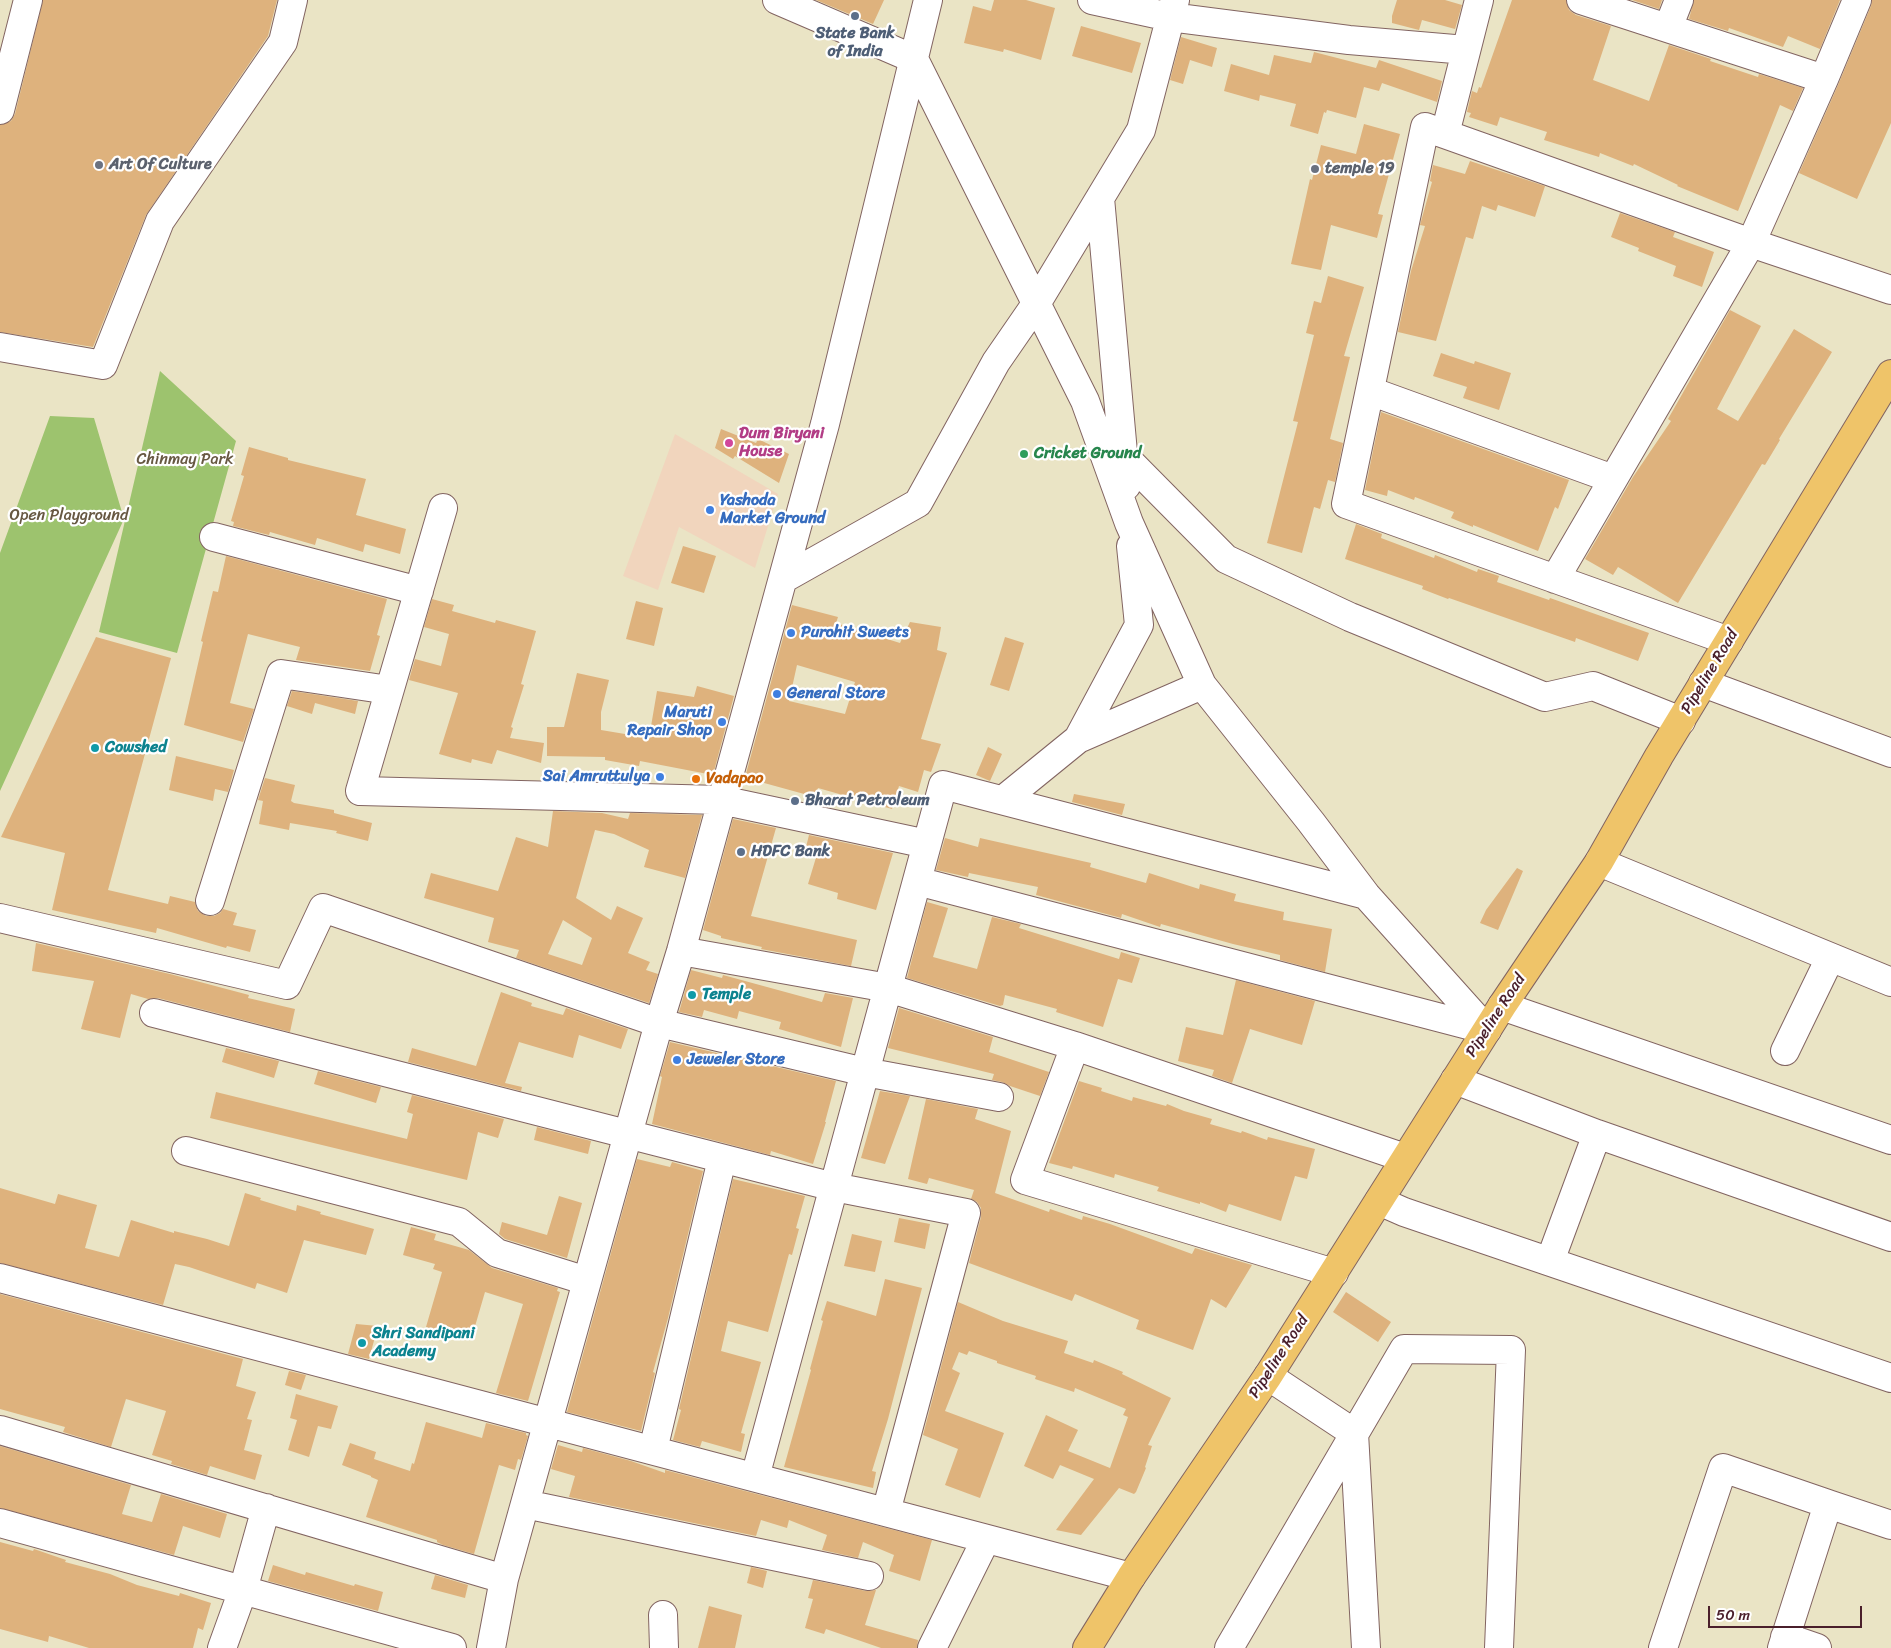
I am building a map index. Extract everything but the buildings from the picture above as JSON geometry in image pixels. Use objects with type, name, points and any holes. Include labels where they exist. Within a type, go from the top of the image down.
[{"type":"main road","name":"Pipeline Road","points":[[1087,1648],[1131,1577],[1268,1376],[1379,1201],[1404,1158],[1502,1006],[1599,862],[1658,756],[1891,374]]},
{"type":"street","points":[[0,110],[28,0]]},
{"type":"street","points":[[0,346],[103,365],[160,221],[283,42],[293,0]]},
{"type":"street","points":[[777,0],[914,59],[1085,401],[1129,522],[1202,685],[1311,822],[1366,895],[1487,1030]]},
{"type":"street","points":[[491,1648],[504,1579],[659,1023],[681,951],[825,424],[928,0]]},
{"type":"street","points":[[1092,0],[1173,9],[1349,40],[1466,50]]},
{"type":"street","points":[[1445,134],[1479,0]]},
{"type":"street","points":[[1581,0],[1824,79]]},
{"type":"street","points":[[1668,28],[1678,0]]},
{"type":"street","points":[[1554,579],[1751,243],[1857,0]]},
{"type":"street","points":[[783,579],[918,503],[996,362],[1036,304],[1141,130],[1173,9]]},
{"type":"street","points":[[1729,641],[1346,504],[1425,127],[1751,243],[1891,290]]},
{"type":"street","points":[[1078,739],[1139,625],[1100,198]]},
{"type":"street","points":[[1370,391],[1613,479]]},
{"type":"street","points":[[1123,455],[1226,559],[1350,617],[1545,697],[1593,686],[1681,721]]},
{"type":"street","points":[[443,508],[360,791],[721,800],[927,844]]},
{"type":"street","points":[[214,537],[419,591]]},
{"type":"street","points":[[210,900],[281,674],[389,690]]},
{"type":"street","points":[[1703,682],[1891,753]]},
{"type":"street","points":[[1003,800],[1078,739],[1202,685]]},
{"type":"street","points":[[755,1477],[943,785],[1366,895]]},
{"type":"street","points":[[1599,862],[1891,982]]},
{"type":"street","points":[[917,881],[1487,1030]]},
{"type":"street","points":[[0,918],[286,985],[323,908],[659,1023],[865,1072],[999,1097]]},
{"type":"street","points":[[681,951],[888,988],[1075,1046],[1404,1158]]},
{"type":"street","points":[[1785,1050],[1830,958]]},
{"type":"street","points":[[1502,1006],[1891,1140]]},
{"type":"street","points":[[154,1013],[834,1187],[966,1213],[886,1512]]},
{"type":"street","points":[[1075,1046],[1025,1180],[1334,1273]]},
{"type":"street","points":[[1455,1080],[1597,1134],[1891,1237]]},
{"type":"street","points":[[1550,1261],[1597,1134]]},
{"type":"street","points":[[186,1151],[459,1222],[497,1253],[587,1281]]},
{"type":"street","points":[[653,1450],[722,1158]]},
{"type":"street","points":[[1379,1201],[1404,1212],[1891,1378]]},
{"type":"street","points":[[0,1278],[1131,1577]]},
{"type":"street","points":[[1229,1648],[1404,1349],[1511,1350],[1499,1648]]},
{"type":"street","points":[[1268,1376],[1354,1433]]},
{"type":"street","points":[[0,1430],[504,1579]]},
{"type":"street","points":[[1354,1433],[1366,1648]]},
{"type":"street","points":[[1663,1648],[1723,1468],[1891,1525]]},
{"type":"street","points":[[525,1504],[869,1576]]},
{"type":"street","points":[[1817,1648],[1783,1642],[1828,1504]]},
{"type":"street","points":[[222,1648],[243,1590],[266,1508]]},
{"type":"street","points":[[0,1523],[452,1648]]},
{"type":"street","points":[[932,1648],[986,1539]]},
{"type":"street","points":[[663,1615],[664,1648]]},
{"type":"shaded area","name":"Yashoda Market Ground","points":[[675,434],[778,494],[755,568],[679,527],[658,590],[623,576]]},
{"type":"green space","name":"Chinmay Park","points":[[160,371],[236,441],[177,653],[99,632]]},
{"type":"green space","name":"Open Playground","points":[[50,416],[94,418],[124,519],[0,791],[0,553]]},
{"type":"place","name":"State Bank of India","points":[[855,16]]},
{"type":"place","name":"Art Of Culture","points":[[99,165]]},
{"type":"place","name":"temple 19","points":[[1315,169]]},
{"type":"place","name":"Dum Biryani House","points":[[729,443]]},
{"type":"place","name":"Cricket Ground","points":[[1024,454]]},
{"type":"place","name":"Yashoda Market Ground","points":[[710,510]]},
{"type":"place","name":"Purohit Sweets","points":[[791,633]]},
{"type":"place","name":"General Store","points":[[777,694]]},
{"type":"place","name":"Maruti Repair Shop","points":[[722,722]]},
{"type":"place","name":"Cowshed","points":[[95,748]]},
{"type":"place","name":"Sai Amruttulya","points":[[660,777]]},
{"type":"place","name":"Vadapao","points":[[696,779]]},
{"type":"place","name":"Bharat Petroleum","points":[[795,801]]},
{"type":"place","name":"HDFC Bank","points":[[741,852]]},
{"type":"place","name":"Temple","points":[[692,995]]},
{"type":"place","name":"Jeweler Store","points":[[677,1060]]},
{"type":"place","name":"Shri Sandipani Academy","points":[[362,1343]]}]
